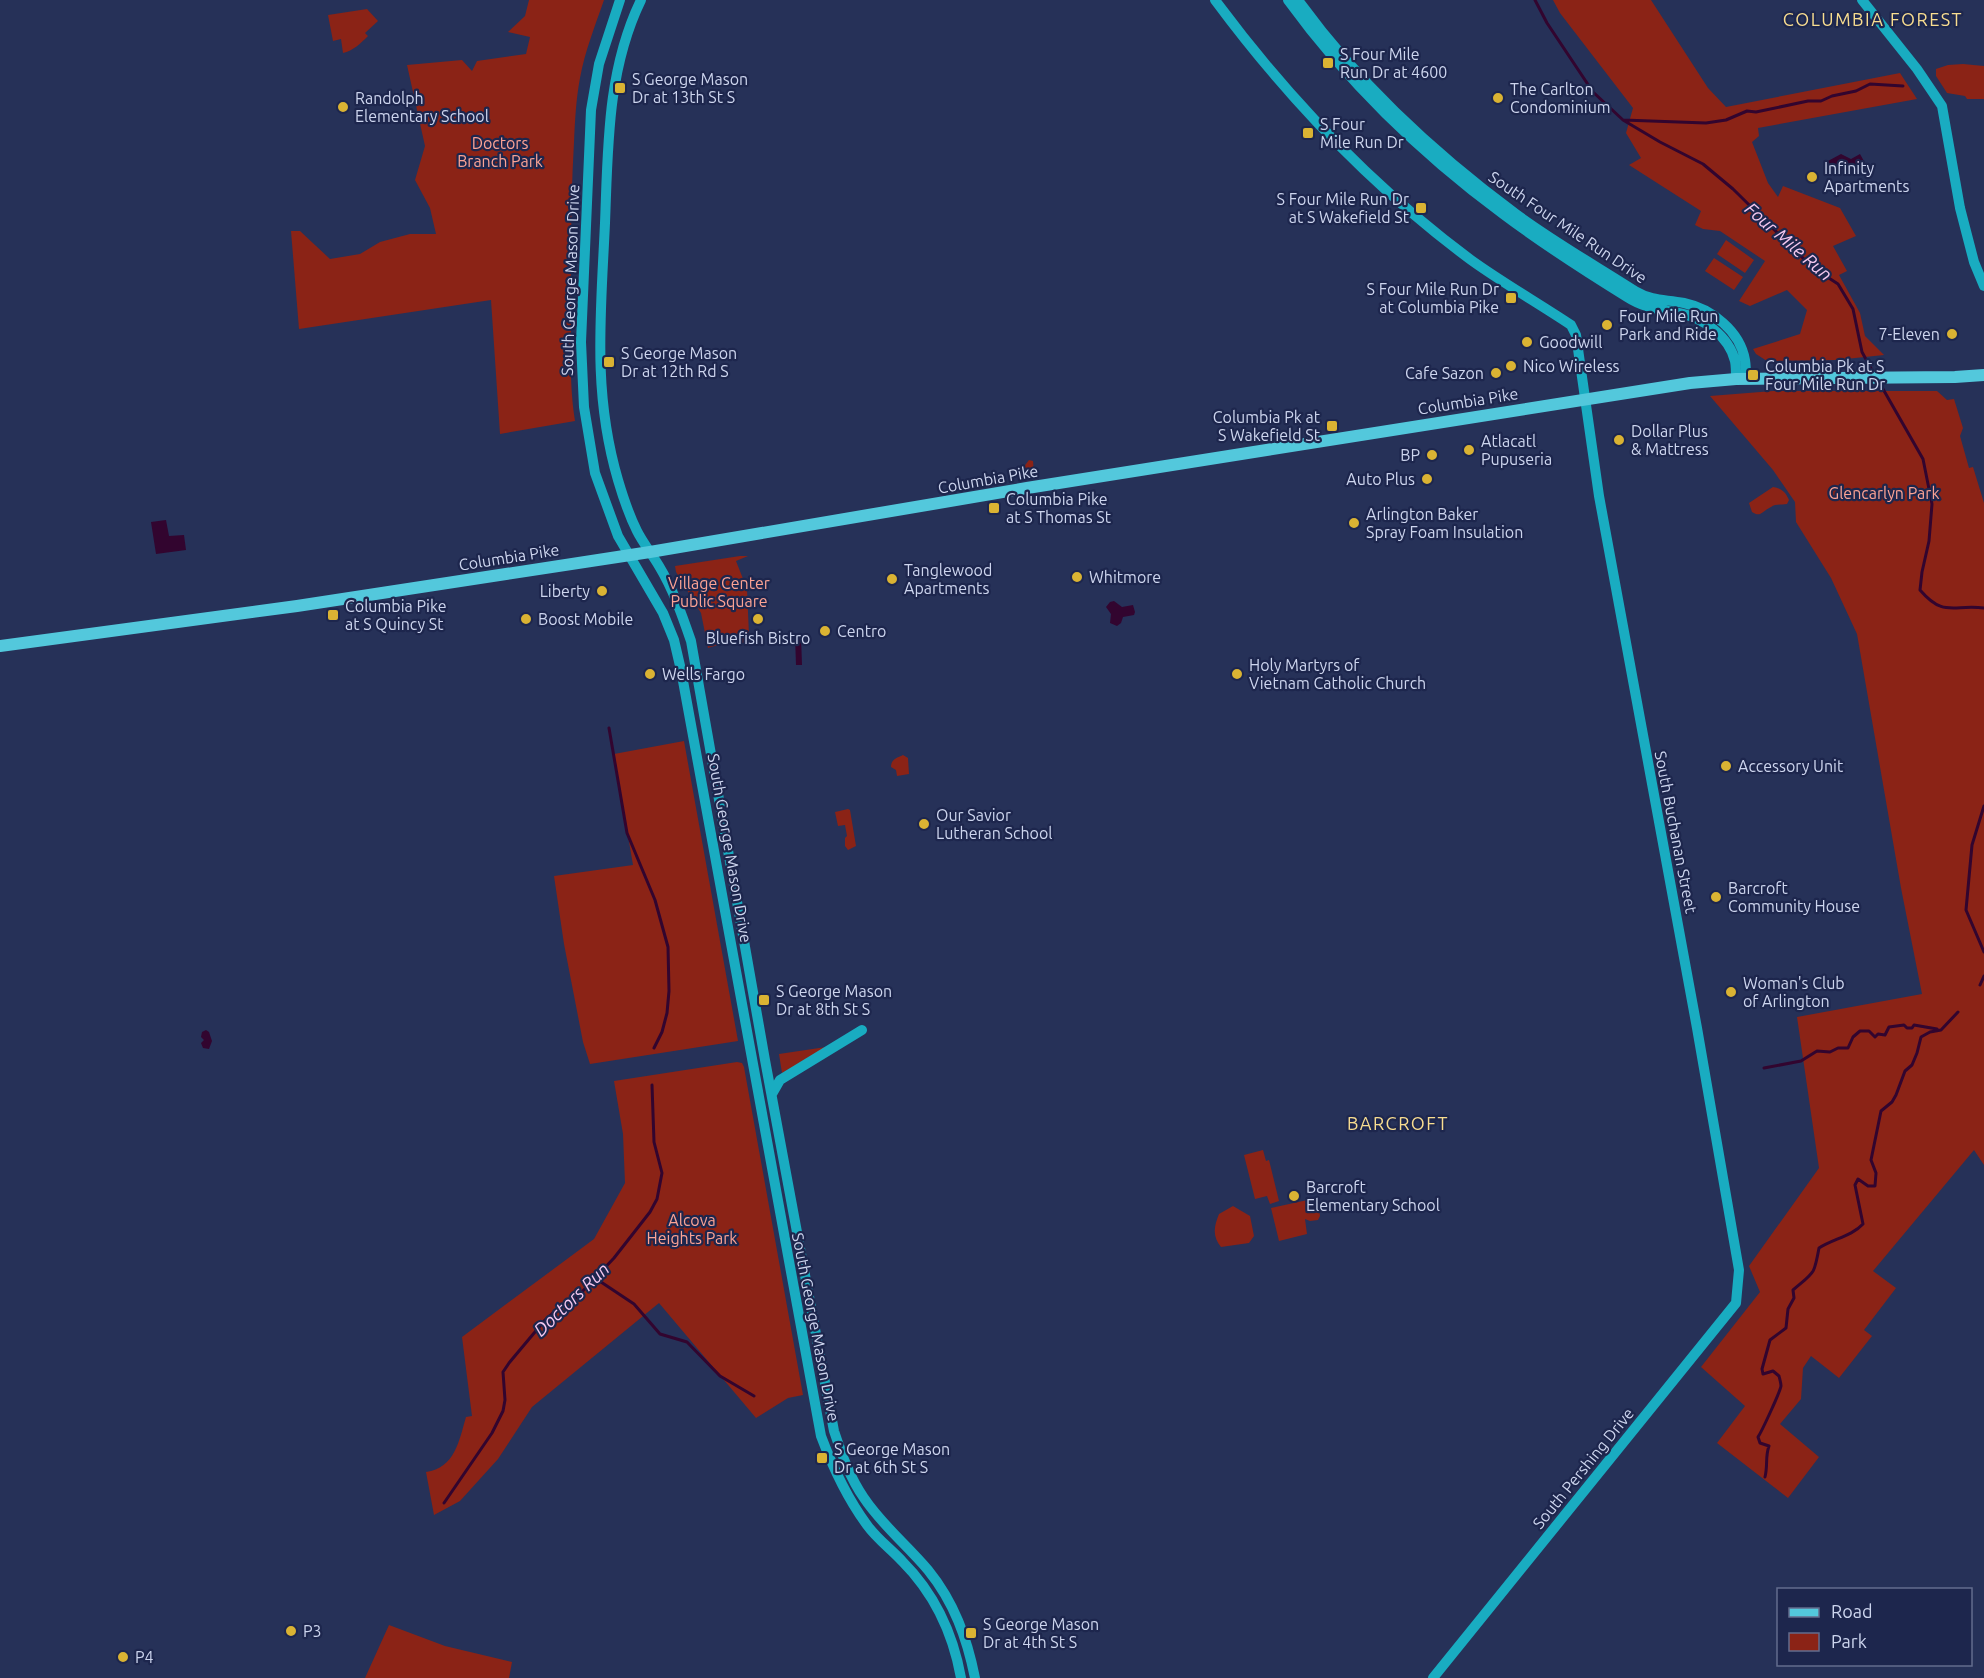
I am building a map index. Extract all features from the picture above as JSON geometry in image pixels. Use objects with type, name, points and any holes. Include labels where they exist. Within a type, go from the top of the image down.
[{"type":"main road","name":"South George Mason Drive","points":[[621,0],[599,64],[591,110],[581,371],[588,437],[595,473],[618,536],[663,613],[674,640],[821,1436],[836,1474],[851,1502],[869,1527],[916,1577],[942,1614],[957,1655],[961,1678]]},
{"type":"main road","name":"South George Mason Drive","points":[[641,0],[621,55],[614,83],[609,126],[600,352],[604,417],[618,481],[637,532],[659,566],[675,597],[691,641],[828,1408],[842,1455],[852,1478],[875,1514],[928,1571],[953,1608],[967,1642],[975,1678]]},
{"type":"main road","points":[[1215,0],[1243,38],[1299,104],[1389,192],[1472,261],[1570,326],[1577,341],[1585,399]]},
{"type":"main road","name":"South Four Mile Run Drive","points":[[1288,0],[1347,73],[1443,166],[1502,214],[1631,300],[1650,309],[1680,313],[1705,323],[1726,343],[1735,359],[1741,379]]},
{"type":"main road","name":"South Four Mile Run Drive","points":[[1298,0],[1348,61],[1397,113],[1448,160],[1509,209],[1635,291],[1653,299],[1682,302],[1699,307],[1725,324],[1742,348],[1745,360],[1741,379]]},
{"type":"main road","points":[[1862,0],[1917,69],[1942,106],[1960,208],[1974,262],[1984,286]]},
{"type":"main road","name":"Columbia Pike","points":[[0,646],[297,606],[650,552],[1027,488],[1692,383],[1741,379],[1984,375]]},
{"type":"main road","name":"South Buchanan Street","points":[[1585,399],[1601,508],[1700,1040],[1739,1270]]},
{"type":"main road","points":[[772,1094],[780,1080],[862,1030]]},
{"type":"main road","name":"South Pershing Drive","points":[[1433,1678],[1736,1303],[1739,1270]]},
{"type":"green space","name":"Doctors Branch Park","points":[[529,0],[604,0],[582,68],[575,118],[571,357],[575,421],[500,434],[491,300],[299,329],[291,231],[300,231],[330,259],[360,254],[380,242],[410,234],[436,234],[430,208],[415,180],[425,146],[407,65],[462,60],[472,71],[477,61],[526,54],[530,37],[508,32],[525,16]]},
{"type":"green space","points":[[1553,0],[1651,0],[1708,88],[1726,107],[1900,73],[1917,99],[1758,128],[1759,136],[1752,142],[1768,183],[1778,197],[1783,186],[1840,208],[1856,236],[1833,246],[1847,271],[1839,275],[1860,313],[1865,336],[1884,355],[1836,360],[1767,361],[1756,354],[1753,349],[1800,334],[1807,310],[1787,290],[1750,306],[1739,301],[1765,261],[1720,231],[1703,229],[1695,225],[1701,211],[1629,165],[1641,158],[1626,133],[1633,108],[1560,13]]},
{"type":"green space","points":[[367,9],[378,21],[365,33],[368,36],[363,41],[343,53],[341,39],[333,41],[328,15]]},
{"type":"green space","points":[[1963,64],[1984,66],[1984,99],[1967,99],[1965,96],[1947,93],[1936,76],[1936,69]]},
{"type":"green space","points":[[1726,240],[1754,260],[1745,273],[1717,254]]},
{"type":"green space","points":[[1714,258],[1743,277],[1734,290],[1705,271]]},
{"type":"green space","name":"Glencarlyn Park","points":[[1773,391],[1937,391],[1947,400],[1954,399],[1963,428],[1960,436],[1969,468],[1973,467],[1984,503],[1984,1165],[1974,1150],[1873,1271],[1896,1288],[1864,1330],[1872,1336],[1839,1378],[1811,1356],[1803,1368],[1801,1399],[1780,1424],[1819,1457],[1788,1498],[1717,1443],[1745,1406],[1701,1367],[1760,1292],[1749,1266],[1819,1168],[1797,1017],[1922,994],[1901,888],[1857,634],[1831,578],[1796,522],[1795,502],[1773,470],[1710,396]]},
{"type":"green space","points":[[1029,460],[1033,461],[1034,473],[1017,476]]},
{"type":"green space","points":[[1773,487],[1785,493],[1789,500],[1787,504],[1773,506],[1760,514],[1752,512],[1749,503]]},
{"type":"green space","name":"Village Center Public Square","points":[[748,556],[736,561],[747,589],[749,635],[746,635],[744,640],[748,642],[735,644],[734,640],[708,648],[701,613],[676,572],[675,566]]},
{"type":"green space","points":[[684,741],[738,1041],[590,1064],[583,1042],[564,944],[554,876],[633,865],[614,754]]},
{"type":"green space","points":[[903,755],[908,758],[909,774],[897,776],[891,764]]},
{"type":"green space","points":[[848,809],[856,846],[848,850],[845,846],[847,836],[845,825],[838,826],[835,812]]},
{"type":"green space","points":[[826,1047],[826,1049],[782,1073],[779,1054]]},
{"type":"green space","name":"Alcova Heights Park","points":[[742,1063],[744,1067],[803,1395],[788,1398],[756,1418],[659,1303],[532,1407],[498,1459],[460,1501],[434,1515],[426,1472],[444,1465],[450,1459],[458,1444],[466,1417],[472,1416],[462,1337],[594,1239],[625,1183],[623,1134],[614,1081]]},
{"type":"green space","points":[[1263,1150],[1266,1161],[1269,1160],[1279,1201],[1270,1204],[1267,1196],[1255,1199],[1244,1155]]},
{"type":"green space","points":[[1312,1199],[1318,1202],[1320,1216],[1318,1220],[1305,1219],[1307,1234],[1279,1241],[1271,1208]]},
{"type":"green space","points":[[1233,1206],[1250,1216],[1254,1236],[1249,1243],[1221,1247],[1215,1235],[1216,1223],[1219,1214]]},
{"type":"green space","points":[[389,1625],[445,1646],[512,1662],[509,1678],[365,1678]]},
{"type":"shaded area","points":[[1841,154],[1851,159],[1860,154],[1865,163],[1849,171],[1828,163]]},
{"type":"shaded area","points":[[166,520],[169,536],[184,535],[186,550],[156,554],[151,522]]},
{"type":"shaded area","points":[[1114,601],[1122,607],[1133,605],[1135,612],[1134,615],[1123,617],[1117,626],[1110,623],[1111,614],[1106,607]]},
{"type":"shaded area","points":[[795,636],[801,636],[802,665],[796,665]]},
{"type":"shaded area","points":[[206,1030],[212,1041],[209,1049],[203,1048],[201,1043],[204,1040],[201,1037],[202,1032]]},
{"type":"waterway","name":"Four Mile Run","points":[[1535,0],[1547,23],[1593,92],[1623,120],[1703,164],[1733,189],[1812,267],[1838,284],[1853,309],[1862,352],[1874,374]]},
{"type":"waterway","points":[[1623,120],[1706,123],[1726,120],[1747,111],[1756,112],[1808,101],[1821,101],[1856,91],[1870,84],[1903,86]]},
{"type":"waterway","name":"Four Mile Run","points":[[1879,382],[1923,459],[1932,504],[1929,541],[1920,590],[1928,599],[1943,607],[1984,608]]},
{"type":"waterway","name":"Doctors Run","points":[[609,728],[627,833],[655,900],[668,947],[667,1013],[662,1032],[654,1048]]},
{"type":"waterway","name":"Four Mile Run","points":[[1984,806],[1972,845],[1966,910],[1984,952]]},
{"type":"waterway","points":[[1980,985],[1984,976]]},
{"type":"waterway","points":[[1765,1477],[1769,1446],[1760,1443],[1758,1437],[1781,1386],[1779,1376],[1773,1371],[1763,1374],[1762,1369],[1770,1340],[1786,1328],[1788,1309],[1794,1298],[1793,1290],[1812,1273],[1819,1248],[1853,1232],[1863,1224],[1855,1185],[1858,1179],[1868,1186],[1875,1186],[1876,1173],[1871,1160],[1881,1111],[1892,1102],[1896,1095],[1905,1071],[1912,1065],[1921,1037],[1941,1030],[1958,1012]]},
{"type":"waterway","points":[[1764,1068],[1801,1061],[1817,1051],[1830,1052],[1838,1048],[1848,1048],[1853,1037],[1860,1031],[1869,1031],[1875,1037],[1878,1034],[1885,1035],[1889,1027],[1904,1025],[1907,1028],[1912,1028],[1914,1025],[1937,1029]]},
{"type":"waterway","name":"Doctors Run","points":[[444,1503],[492,1433],[503,1411],[505,1400],[503,1372],[509,1363],[545,1320],[562,1305],[572,1301],[580,1294],[614,1258],[650,1212],[657,1199],[662,1173],[654,1142],[652,1085]]},
{"type":"waterway","points":[[595,1278],[634,1304],[660,1334],[687,1342],[720,1376],[754,1396]]},
{"type":"place","name":"S Four Mile Run Dr at 4600","points":[[1328,63]]},
{"type":"place","name":"S George Mason Dr at 13th St S","points":[[620,88]]},
{"type":"place","name":"The Carlton Condominium","points":[[1498,98]]},
{"type":"place","name":"Randolph Elementary School","points":[[343,107]]},
{"type":"place","name":"S Four Mile Run Dr","points":[[1308,133]]},
{"type":"place","name":"Infinity Apartments","points":[[1812,177]]},
{"type":"place","name":"S Four Mile Run Dr at S Wakefield St","points":[[1421,208]]},
{"type":"place","name":"S Four Mile Run Dr at Columbia Pike","points":[[1511,298]]},
{"type":"place","name":"Four Mile Run Park and Ride","points":[[1607,325]]},
{"type":"place","name":"7-Eleven","points":[[1952,334]]},
{"type":"place","name":"Goodwill","points":[[1527,342]]},
{"type":"place","name":"S George Mason Dr at 12th Rd S","points":[[609,362]]},
{"type":"place","name":"Nico Wireless","points":[[1511,366]]},
{"type":"place","name":"Cafe Sazon","points":[[1496,373]]},
{"type":"place","name":"Columbia Pk at S Four Mile Run Dr","points":[[1753,375]]},
{"type":"place","name":"Columbia Pk at S Wakefield St","points":[[1332,426]]},
{"type":"place","name":"Dollar Plus & Mattress","points":[[1619,440]]},
{"type":"place","name":"Atlacatl Pupuseria","points":[[1469,450]]},
{"type":"place","name":"BP","points":[[1432,455]]},
{"type":"place","name":"Auto Plus","points":[[1427,479]]},
{"type":"place","name":"Columbia Pike at S Thomas St","points":[[994,508]]},
{"type":"place","name":"Arlington Baker Spray Foam Insulation","points":[[1354,523]]},
{"type":"place","name":"Whitmore","points":[[1077,577]]},
{"type":"place","name":"Tanglewood Apartments","points":[[892,579]]},
{"type":"place","name":"Liberty","points":[[602,591]]},
{"type":"place","name":"Columbia Pike at S Quincy St","points":[[333,615]]},
{"type":"place","name":"Boost Mobile","points":[[526,619]]},
{"type":"place","name":"Bluefish Bistro","points":[[758,619]]},
{"type":"place","name":"Centro","points":[[825,631]]},
{"type":"place","name":"Wells Fargo","points":[[650,674]]},
{"type":"place","name":"Holy Martyrs of Vietnam Catholic Church","points":[[1237,674]]},
{"type":"place","name":"Accessory Unit","points":[[1726,766]]},
{"type":"place","name":"Our Savior Lutheran School","points":[[924,824]]},
{"type":"place","name":"Barcroft Community House","points":[[1716,897]]},
{"type":"place","name":"Woman's Club of Arlington","points":[[1731,992]]},
{"type":"place","name":"S George Mason Dr at 8th St S","points":[[764,1000]]},
{"type":"place","name":"Barcroft Elementary School","points":[[1294,1196]]},
{"type":"place","name":"S George Mason Dr at 6th St S","points":[[822,1458]]},
{"type":"place","name":"P3","points":[[291,1631]]},
{"type":"place","name":"S George Mason Dr at 4th St S","points":[[971,1633]]},
{"type":"place","name":"P4","points":[[123,1657]]},
{"type":"district","name":"COLUMBIA FOREST","points":[[1873,19]]},
{"type":"district","name":"BARCROFT","points":[[1398,1123]]}]
